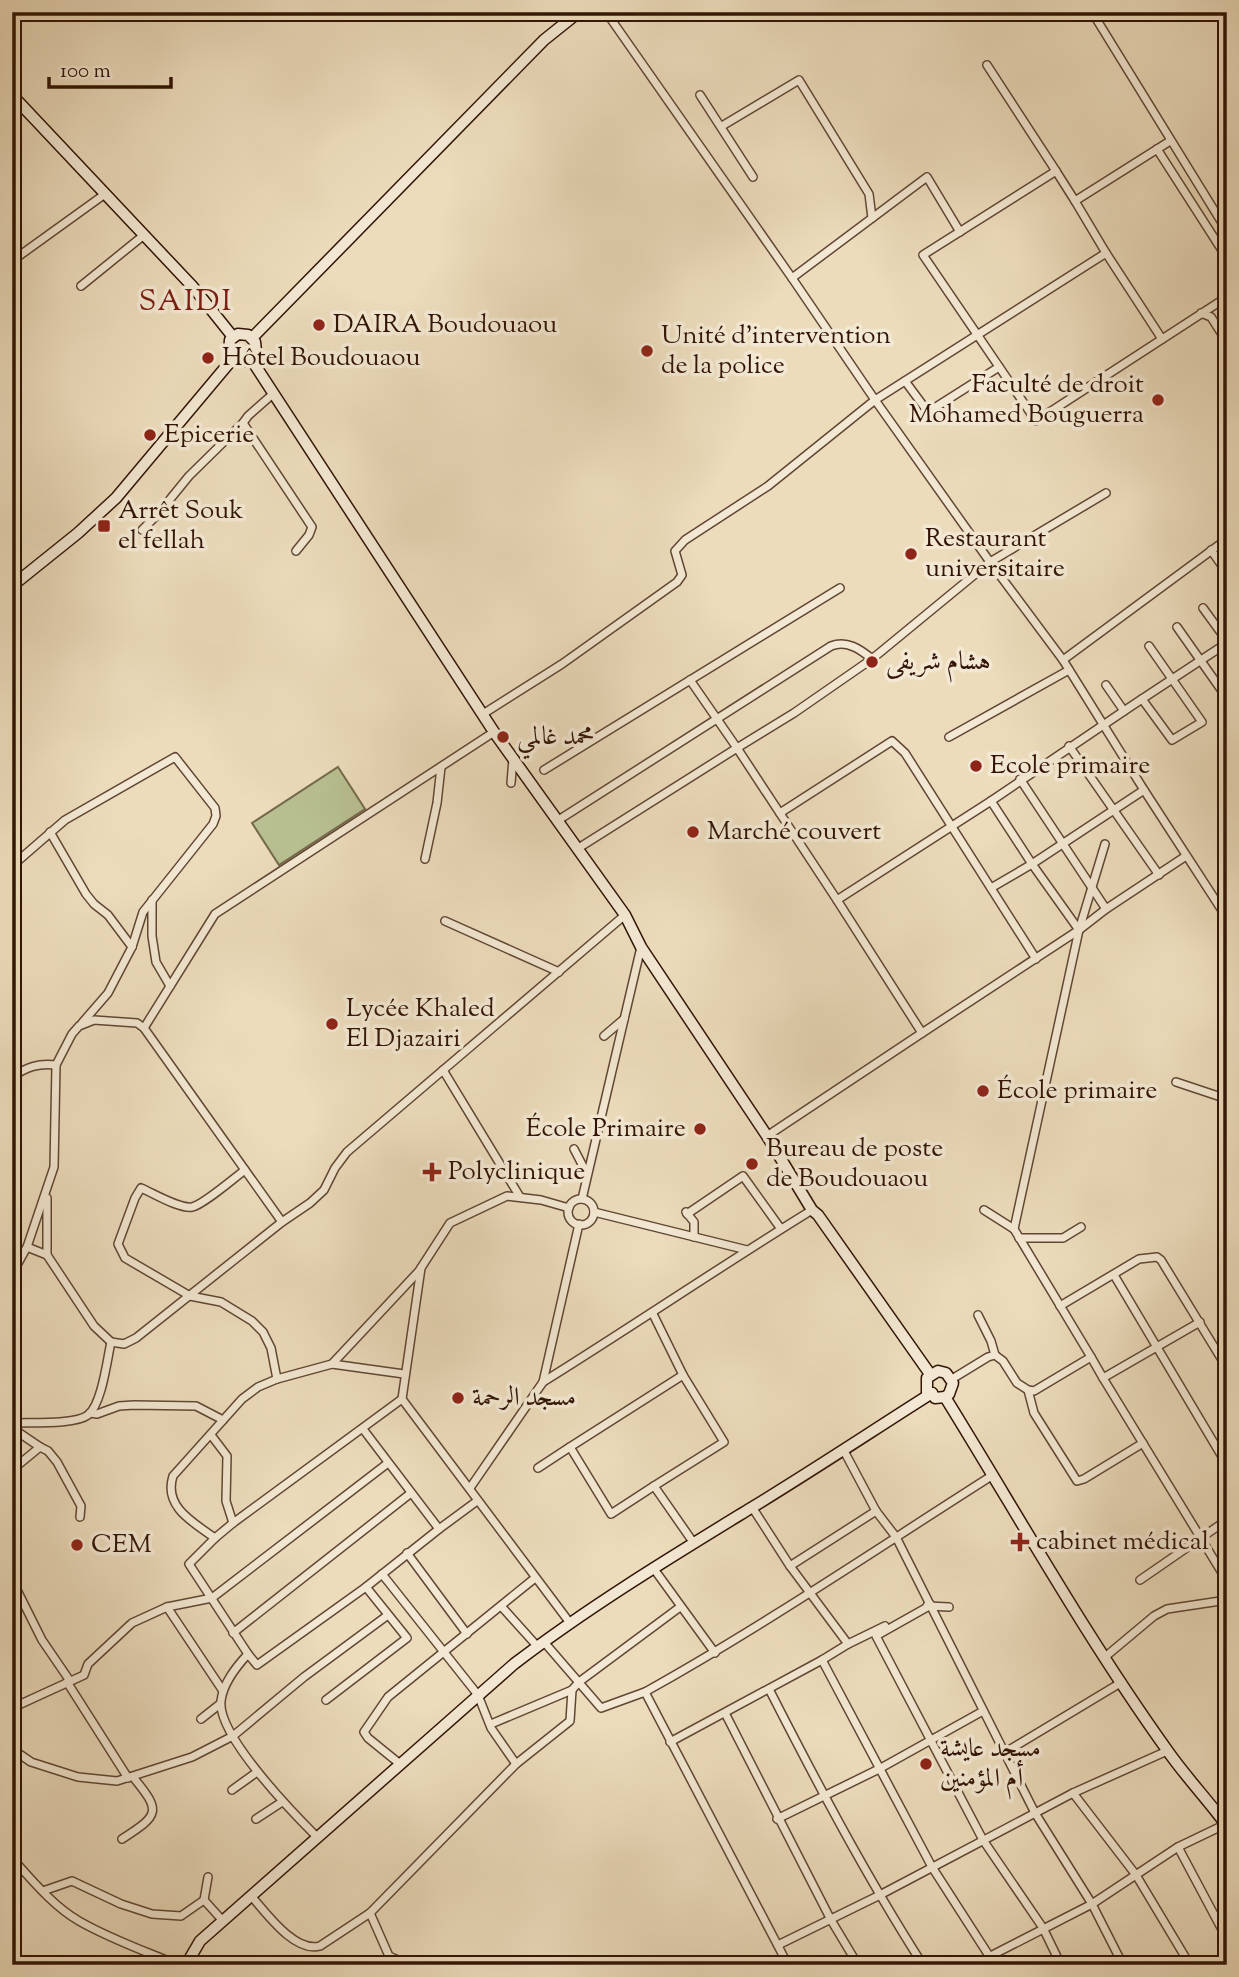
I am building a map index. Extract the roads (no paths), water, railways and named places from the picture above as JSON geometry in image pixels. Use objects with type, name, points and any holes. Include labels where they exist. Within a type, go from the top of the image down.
[{"type":"main road","points":[[252,338],[544,40],[579,12]]},
{"type":"main road","points":[[12,95],[193,287],[233,337]]},
{"type":"main road","points":[[243,334],[252,338],[256,351],[251,359],[238,361],[235,356],[231,356],[228,348],[233,337],[243,334]]},
{"type":"main road","points":[[12,586],[78,533],[116,498],[235,356]]},
{"type":"main road","points":[[251,359],[494,732],[625,915],[641,947],[812,1210],[930,1374]]},
{"type":"main road","points":[[942,1371],[952,1379],[951,1391],[945,1397],[935,1398],[932,1393],[927,1392],[930,1374],[942,1371]]},
{"type":"main road","points":[[186,1965],[200,1941],[478,1695],[540,1644],[693,1542],[932,1393]]},
{"type":"main road","points":[[945,1397],[1040,1557],[1105,1657],[1167,1751],[1226,1825]]},
{"type":"street","points":[[606,12],[875,400],[1063,660],[1186,856],[1225,913]]},
{"type":"street","points":[[1092,12],[1227,231]]},
{"type":"street","points":[[987,65],[1162,339]]},
{"type":"street","points":[[722,126],[799,79],[869,194],[872,218]]},
{"type":"street","points":[[700,95],[753,177]]},
{"type":"street","points":[[1075,201],[1170,141]]},
{"type":"street","points":[[1157,149],[1227,258]]},
{"type":"street","points":[[1055,171],[923,255],[1036,421],[1227,297]]},
{"type":"street","points":[[792,278],[927,177],[960,232]]},
{"type":"street","points":[[12,261],[105,194]]},
{"type":"street","points":[[81,286],[144,235]]},
{"type":"street","points":[[483,714],[562,664],[677,582],[682,575],[675,551],[685,540],[768,486],[875,400],[1106,253]]},
{"type":"street","points":[[1201,313],[1211,317],[1227,342]]},
{"type":"street","points":[[905,381],[928,411],[999,367]]},
{"type":"street","points":[[142,530],[189,476],[248,415],[274,393]]},
{"type":"street","points":[[243,423],[312,527],[296,551]]},
{"type":"street","points":[[577,849],[794,713],[872,659],[990,562],[1106,493]]},
{"type":"street","points":[[1063,660],[1227,539]]},
{"type":"street","points":[[1211,550],[1227,573]]},
{"type":"street","points":[[544,770],[840,588]]},
{"type":"street","points":[[837,900],[1227,642],[1203,608]]},
{"type":"street","points":[[1177,627],[1227,698]]},
{"type":"street","points":[[557,821],[831,646],[840,643],[851,646],[872,659]]},
{"type":"street","points":[[1142,699],[1172,740],[1202,722],[1149,646]]},
{"type":"street","points":[[949,737],[1069,670]]},
{"type":"street","points":[[690,680],[780,813],[922,1033]]},
{"type":"street","points":[[1106,685],[1124,710]]},
{"type":"street","points":[[79,1026],[94,1020],[140,1025],[150,1019],[215,914],[494,732]]},
{"type":"street","points":[[780,813],[892,741],[905,753],[1036,959]]},
{"type":"street","points":[[1069,746],[1158,875]]},
{"type":"street","points":[[12,866],[65,820],[175,758],[215,808],[213,824],[143,912],[132,947],[108,993],[72,1034],[56,1065],[54,1167],[27,1247],[12,1274]]},
{"type":"street","points":[[511,782],[513,758]]},
{"type":"street","points":[[425,859],[437,803],[441,767]]},
{"type":"street","points":[[1020,779],[1106,909]]},
{"type":"street","points":[[991,888],[1144,790]]},
{"type":"street","points":[[990,800],[1079,930]]},
{"type":"street","points":[[50,832],[86,894],[108,915],[132,947]]},
{"type":"street","points":[[1014,1228],[1079,930],[1105,844]]},
{"type":"street","points":[[766,1136],[1036,959],[1186,856]]},
{"type":"street","points":[[152,899],[152,936],[156,961],[170,986]]},
{"type":"street","points":[[47,1190],[47,1255],[94,1326],[111,1342],[124,1344],[136,1338],[282,1222],[310,1203],[324,1190],[347,1152],[625,915]]},
{"type":"street","points":[[445,921],[559,972]]},
{"type":"street","points":[[582,1199],[641,947]]},
{"type":"street","points":[[604,1036],[624,1019]]},
{"type":"street","points":[[140,1025],[282,1222]]},
{"type":"street","points":[[12,1077],[25,1068],[41,1064],[56,1065]]},
{"type":"street","points":[[443,1070],[520,1198]]},
{"type":"street","points":[[1176,1082],[1227,1099]]},
{"type":"street","points":[[574,1150],[587,1175]]},
{"type":"street","points":[[246,1170],[191,1208],[180,1206],[141,1188],[118,1244],[125,1258],[190,1296],[221,1302],[236,1310],[263,1332],[271,1348],[277,1379]]},
{"type":"street","points":[[694,1237],[694,1222],[686,1213],[743,1177],[781,1229]]},
{"type":"street","points":[[332,1364],[421,1268],[450,1223],[507,1196],[569,1208]]},
{"type":"street","points":[[582,1199],[592,1205],[594,1212],[591,1220],[579,1224],[569,1216],[569,1208],[574,1201],[582,1199]]},
{"type":"street","points":[[543,1382],[812,1210]]},
{"type":"street","points":[[984,1210],[1014,1228],[1227,1581]]},
{"type":"street","points":[[594,1212],[747,1250]]},
{"type":"street","points":[[470,1488],[543,1382],[579,1224]]},
{"type":"street","points":[[1020,1238],[1063,1238],[1081,1227]]},
{"type":"street","points":[[27,1247],[47,1255]]},
{"type":"street","points":[[1060,1306],[1139,1259],[1157,1257],[1227,1368]]},
{"type":"street","points":[[421,1268],[402,1399],[570,1623]]},
{"type":"street","points":[[1114,1275],[1227,1465]]},
{"type":"street","points":[[570,1447],[611,1514],[723,1443],[683,1375],[653,1314]]},
{"type":"street","points":[[978,1315],[995,1355],[1003,1361],[1017,1383],[1028,1390],[1040,1389],[1091,1357]]},
{"type":"street","points":[[1103,1378],[1199,1322]]},
{"type":"street","points":[[12,1423],[77,1420],[90,1413],[99,1396],[111,1342]]},
{"type":"street","points":[[952,1379],[995,1355]]},
{"type":"street","points":[[215,1538],[182,1513],[173,1502],[170,1486],[173,1476],[249,1393],[277,1379],[332,1364],[404,1374]]},
{"type":"street","points":[[538,1468],[683,1375]]},
{"type":"street","points":[[1028,1390],[1034,1413],[1077,1480],[1084,1479],[1143,1443]]},
{"type":"street","points":[[402,1399],[233,1523],[189,1564],[248,1654],[257,1665],[366,1587],[477,1501]]},
{"type":"street","points":[[90,1413],[97,1414],[118,1406],[196,1406],[223,1420]]},
{"type":"street","points":[[12,1428],[48,1451],[57,1462],[81,1506],[80,1517]]},
{"type":"street","points":[[363,1429],[439,1528]]},
{"type":"street","points":[[211,1436],[227,1456],[226,1501],[233,1523]]},
{"type":"street","points":[[12,1470],[40,1447]]},
{"type":"street","points":[[843,1449],[876,1511],[896,1537],[1035,1813],[1092,1904],[1123,1965]]},
{"type":"street","points":[[12,1709],[84,1675],[88,1664],[132,1623],[167,1607],[212,1598],[388,1463]]},
{"type":"street","points":[[502,1606],[579,1682],[601,1708],[645,1692],[715,1653],[993,1475]]},
{"type":"street","points":[[654,1486],[693,1542]]},
{"type":"street","points":[[233,1633],[411,1493]]},
{"type":"street","points":[[752,1507],[790,1566],[848,1644]]},
{"type":"street","points":[[790,1566],[876,1511]]},
{"type":"street","points":[[1140,1580],[1227,1520]]},
{"type":"street","points":[[407,1553],[467,1634]]},
{"type":"street","points":[[654,1569],[715,1653]]},
{"type":"street","points":[[382,1574],[478,1695],[491,1724],[516,1764]]},
{"type":"street","points":[[400,1764],[364,1732],[388,1698],[535,1578]]},
{"type":"street","points":[[12,1580],[42,1640],[131,1778],[151,1799],[154,1807],[150,1819],[122,1839]]},
{"type":"street","points":[[326,1700],[407,1638],[366,1587]]},
{"type":"street","points":[[1105,1657],[1154,1616],[1167,1609],[1227,1600]]},
{"type":"street","points":[[930,1605],[876,1636],[983,1840],[1043,1928],[1061,1965]]},
{"type":"street","points":[[670,1742],[848,1644],[930,1605],[949,1606]]},
{"type":"street","points":[[167,1607],[223,1691]]},
{"type":"street","points":[[491,1724],[557,1694],[572,1690],[680,1607]]},
{"type":"street","points":[[12,1749],[32,1762],[78,1777],[117,1781],[192,1757],[233,1736],[304,1677],[388,1615]]},
{"type":"street","points":[[248,1654],[234,1669],[220,1704],[233,1736],[257,1772],[317,1837]]},
{"type":"street","points":[[822,1660],[932,1867],[995,1965]]},
{"type":"street","points":[[1004,1753],[1122,1682]]},
{"type":"street","points":[[769,1689],[878,1896],[923,1965]]},
{"type":"street","points":[[252,1897],[279,1927],[300,1945],[310,1948],[320,1946],[370,1913],[516,1764],[570,1721],[572,1690]]},
{"type":"street","points":[[645,1692],[788,1965]]},
{"type":"street","points":[[201,1719],[220,1704]]},
{"type":"street","points":[[777,1819],[879,1769],[983,1711]]},
{"type":"street","points":[[725,1713],[777,1819],[858,1965]]},
{"type":"street","points":[[778,1945],[878,1896],[1073,1793],[1167,1751]]},
{"type":"street","points":[[232,1790],[257,1772]]},
{"type":"street","points":[[1073,1793],[1136,1875],[1190,1965]]},
{"type":"street","points":[[256,1819],[282,1802]]},
{"type":"street","points":[[973,1965],[1092,1904],[1178,1847],[1226,1825]]},
{"type":"street","points":[[1178,1847],[1227,1939]]},
{"type":"street","points":[[12,1858],[43,1891],[77,1920],[125,1944],[178,1965]]},
{"type":"street","points":[[43,1891],[72,1881],[121,1904],[152,1914],[181,1916],[204,1900],[208,1877]]},
{"type":"street","points":[[204,1900],[223,1921]]},
{"type":"street","points":[[370,1913],[389,1956],[398,1960]]},
{"type":"street","points":[[468,1965],[476,1960]]},
{"type":"place","name":"DAIRA Boudouaou","points":[[319,325]]},
{"type":"place","name":"Unité d'intervention de la police","points":[[647,351]]},
{"type":"place","name":"Hôtel Boudouaou","points":[[208,358]]},
{"type":"place","name":"Faculté de droit Mohamed Bouguerra","points":[[1158,400]]},
{"type":"place","name":"Epicerie","points":[[150,435]]},
{"type":"place","name":"Arrêt Souk el fellah","points":[[104,526]]},
{"type":"place","name":"Restaurant universitaire","points":[[911,554]]},
{"type":"place","name":"هشام شريفى","points":[[872,662]]},
{"type":"place","name":"محمد غالمي","points":[[503,737]]},
{"type":"place","name":"Ecole primaire","points":[[976,766]]},
{"type":"place","name":"Marché couvert","points":[[693,832]]},
{"type":"place","name":"Lycée Khaled El Djazairi","points":[[332,1024]]},
{"type":"place","name":"École primaire","points":[[983,1091]]},
{"type":"place","name":"École Primaire","points":[[700,1129]]},
{"type":"place","name":"Bureau de poste de Boudouaou","points":[[752,1164]]},
{"type":"place","name":"Polyclinique","points":[[432,1172]]},
{"type":"place","name":"مسجد الرحمة","points":[[458,1398]]},
{"type":"place","name":"cabinet médical","points":[[1020,1542]]},
{"type":"place","name":"CEM","points":[[77,1545]]},
{"type":"place","name":"مسجد عايشة أم المؤمنين","points":[[926,1764]]},
{"type":"district","name":"SAIDI","points":[[186,302]]}]
